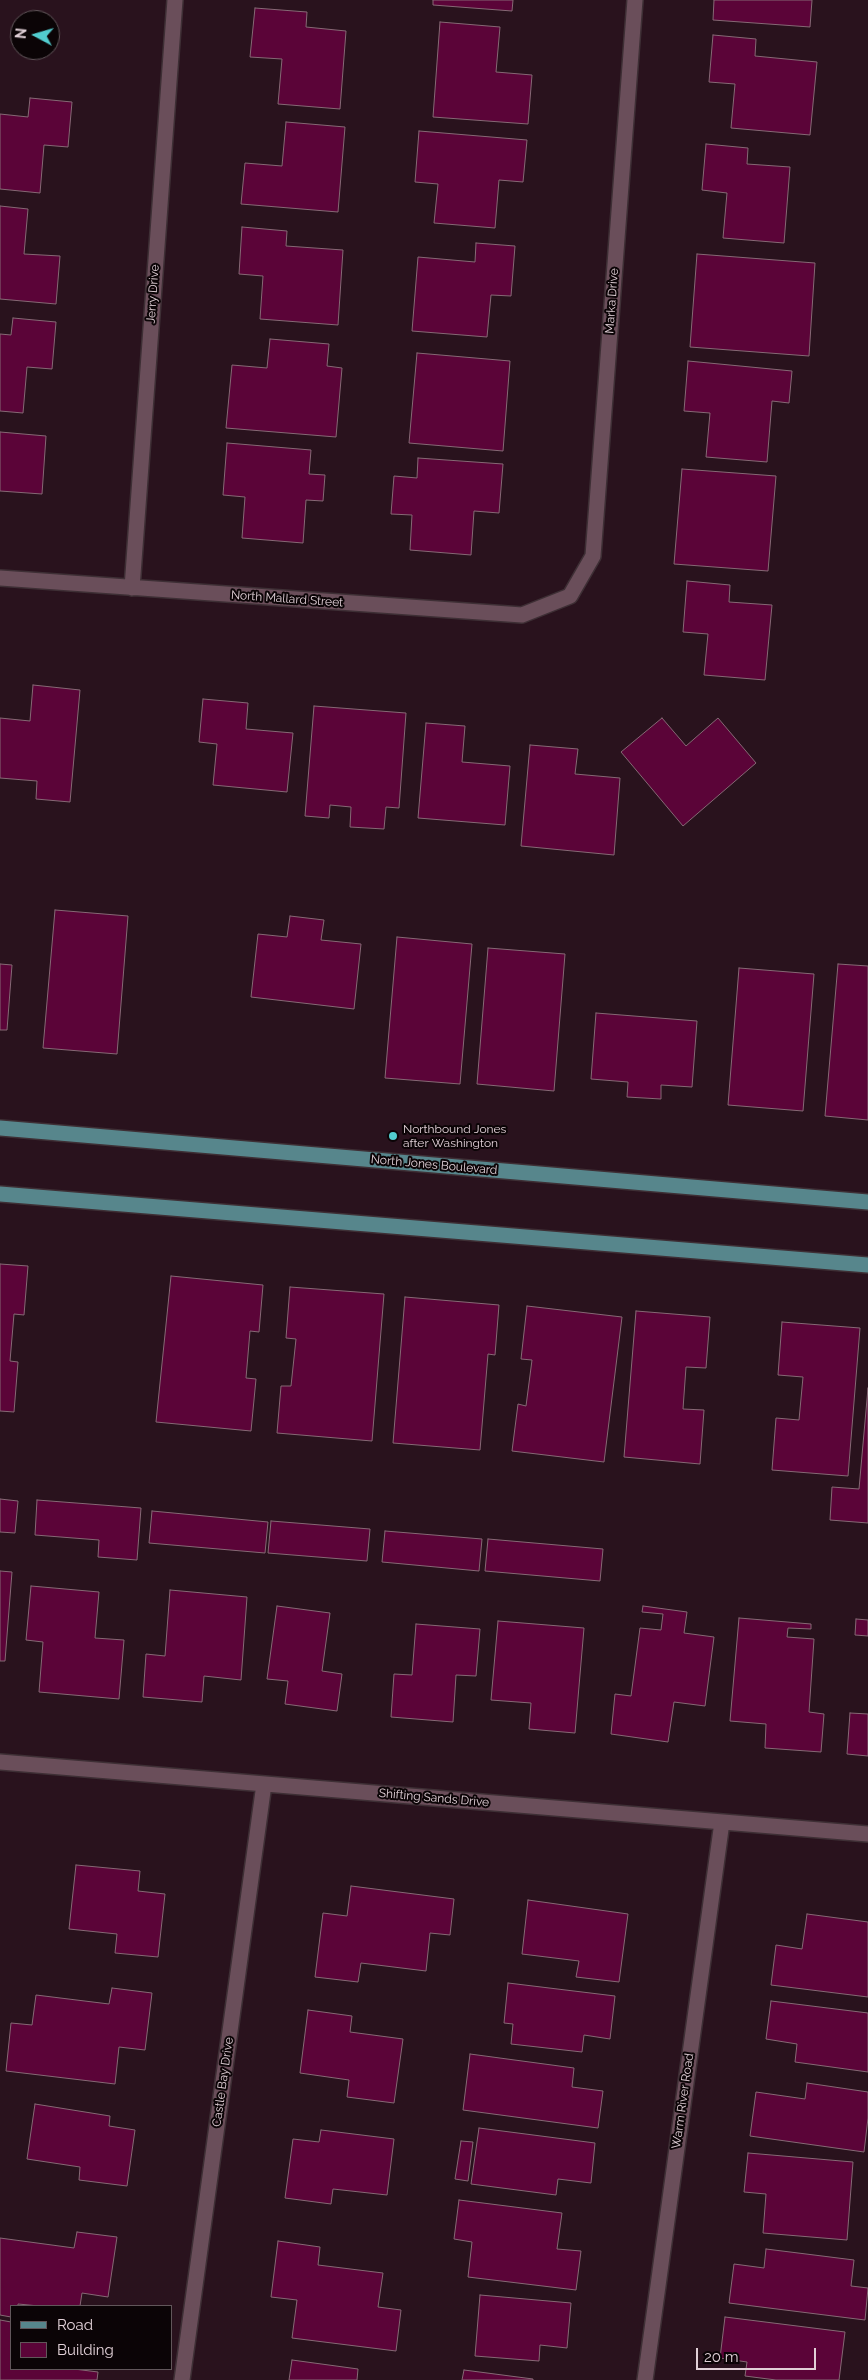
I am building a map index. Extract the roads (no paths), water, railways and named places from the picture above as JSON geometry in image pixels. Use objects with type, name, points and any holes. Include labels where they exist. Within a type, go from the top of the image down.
[{"type":"main road","name":"North Jones Boulevard","points":[[0,1128],[868,1202]]},
{"type":"main road","points":[[0,1194],[868,1265]]},
{"type":"street","name":"Jerry Drive","points":[[132,588],[175,0]]},
{"type":"street","name":"Marka Drive","points":[[570,596],[593,556],[635,0]]},
{"type":"street","name":"North Mallard Street","points":[[0,578],[522,615],[570,596]]},
{"type":"street","name":"Shifting Sands Drive","points":[[0,1762],[868,1834]]},
{"type":"street","name":"Castle Bay Drive","points":[[182,2380],[264,1784]]},
{"type":"street","name":"Warm River Road","points":[[645,2380],[722,1822]]},
{"type":"place","name":"Northbound Jones after Washington","points":[[393,1136]]}]
